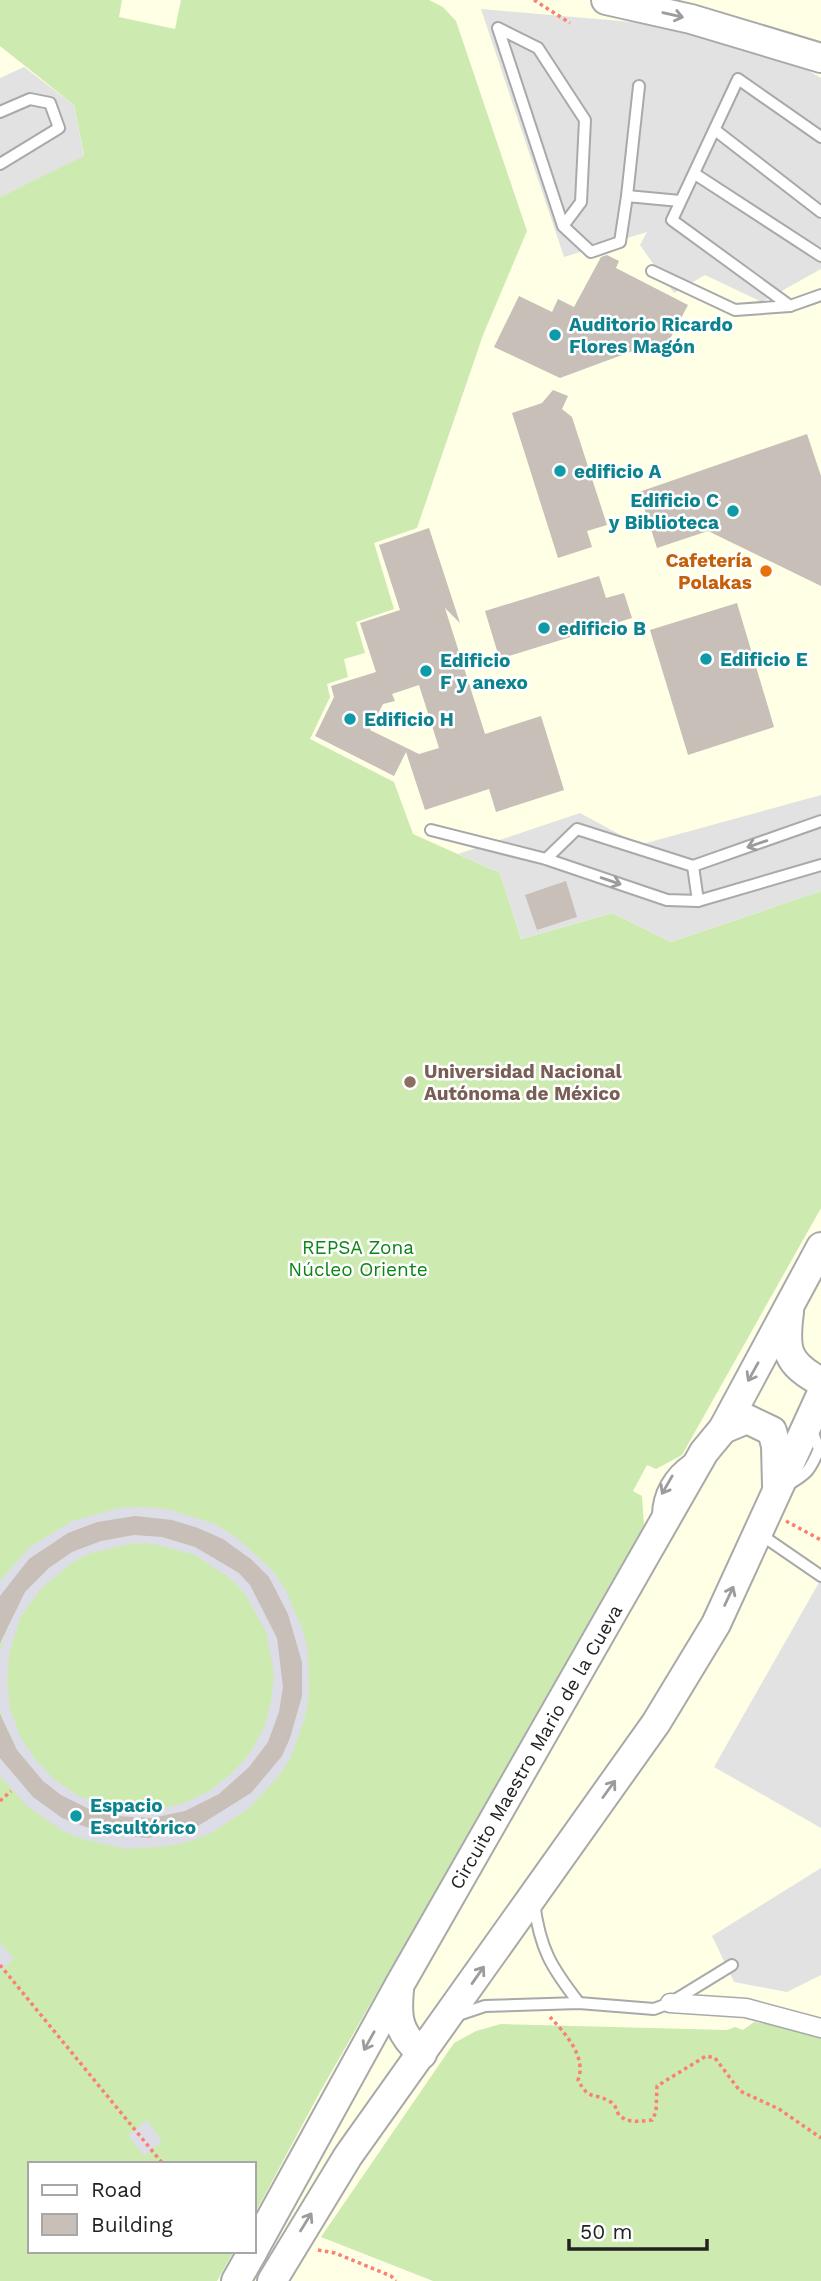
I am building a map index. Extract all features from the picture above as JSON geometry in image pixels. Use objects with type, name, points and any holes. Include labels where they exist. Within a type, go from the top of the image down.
[{"type":"street","points":[[606,0],[691,19],[821,58]]},
{"type":"street","name":"Circuito Maestro Mario de la Cueva","points":[[256,2245],[400,1984],[704,1452],[723,1429],[821,1247]]},
{"type":"street","points":[[791,1302],[787,1348],[793,1363],[821,1382]]},
{"type":"street","points":[[272,2281],[292,2244],[348,2156],[656,1723],[716,1624],[821,1395]]},
{"type":"street","points":[[723,1429],[747,1419],[772,1431],[776,1446],[768,1511]]},
{"type":"street","points":[[400,1984],[396,2016],[399,2028],[422,2053]]},
{"type":"street","points":[[670,2003],[746,2008],[821,2028]]},
{"type":"street","name":"Circuito Maestro Mario de la Cueva","points":[[236,2281],[251,2253]]},
{"type":"lane","points":[[563,226],[581,202],[585,120],[538,48],[498,28],[563,226],[592,252],[620,242],[639,86]]},
{"type":"lane","points":[[790,306],[672,220],[738,79],[821,137]]},
{"type":"lane","points":[[0,112],[30,99],[50,103],[59,128],[0,164]]},
{"type":"lane","points":[[715,131],[821,212]]},
{"type":"lane","points":[[695,174],[821,256]]},
{"type":"lane","points":[[627,196],[680,201]]},
{"type":"lane","points":[[652,271],[735,310],[790,306],[821,295]]},
{"type":"lane","points":[[546,859],[577,829],[693,866],[821,821]]},
{"type":"lane","points":[[431,830],[546,859],[667,900],[698,901],[821,865]]},
{"type":"lane","points":[[693,866],[698,901]]},
{"type":"lane","points":[[768,1511],[821,1576]]},
{"type":"lane","points":[[533,1895],[539,1940],[557,1975],[579,2003]]},
{"type":"lane","points":[[448,2018],[485,2006],[579,2003],[654,2009],[670,2003],[732,1965]]},
{"type":"path","points":[[534,0],[569,23]]},
{"type":"path","points":[[768,1511],[821,1540]]},
{"type":"path","points":[[0,1801],[11,1791]]},
{"type":"path","points":[[0,1965],[161,2162]]},
{"type":"path","points":[[541,2006],[575,2050],[581,2071],[578,2080],[583,2090],[591,2097],[606,2099],[615,2104],[620,2115],[631,2122],[652,2120],[656,2112],[657,2086],[706,2056],[715,2058],[740,2091],[788,2115],[821,2138]]},
{"type":"path","points":[[292,2244],[335,2253],[391,2276],[396,2281]]},
{"type":"shaded area","name":"REPSA Zona Núcleo Oriente","points":[[0,0],[821,0],[821,2281],[0,2281]]},
{"type":"shaded area","points":[[481,9],[689,27],[790,60],[821,78],[821,269],[762,302],[705,275],[674,293],[640,245],[647,232],[564,257]]},
{"type":"shaded area","points":[[24,67],[74,105],[84,156],[0,197],[0,78]]},
{"type":"shaded area","points":[[821,795],[821,891],[671,942],[612,913],[521,939],[500,873],[458,854],[580,813],[639,845]]},
{"type":"shaded area","points":[[119,1508],[168,1509],[215,1524],[236,1537],[272,1570],[286,1590],[303,1631],[308,1652],[309,1696],[305,1718],[290,1759],[278,1777],[248,1809],[211,1833],[169,1846],[126,1849],[83,1839],[63,1831],[27,1806],[0,1776],[0,1750],[14,1743],[10,1736],[0,1733],[8,1730],[5,1723],[0,1725],[0,1719],[3,1717],[0,1711],[0,1649],[4,1642],[0,1641],[0,1635],[5,1636],[7,1629],[0,1626],[0,1581],[30,1547],[72,1521]],"holes":[[[133,1543],[154,1544],[195,1555],[231,1579],[245,1594],[266,1632],[274,1674],[271,1702],[264,1727],[250,1753],[231,1774],[209,1791],[184,1803],[157,1810],[129,1811],[102,1806],[77,1795],[54,1779],[35,1759],[20,1736],[10,1709],[7,1682],[9,1654],[20,1618],[39,1591],[71,1563],[91,1553]]]},
{"type":"shaded area","points":[[821,1579],[821,1828],[714,1767]]},
{"type":"shaded area","points":[[821,1868],[821,1975],[787,1992],[734,1982],[712,1936]]},
{"type":"shaded area","points":[[0,1943],[14,1959],[0,1971]]},
{"type":"shaded area","points":[[147,2120],[162,2141],[144,2156],[128,2135]]},
{"type":"green space","name":"REPSA Zona Núcleo Oriente","points":[[0,0],[122,0],[119,17],[175,29],[181,0],[429,0],[443,7],[456,21],[527,231],[483,335],[417,528],[374,543],[394,609],[356,622],[365,653],[344,659],[348,677],[327,684],[330,697],[310,739],[394,782],[413,834],[500,873],[521,939],[612,913],[671,942],[821,891],[821,1208],[682,1455],[656,1469],[647,1465],[633,1491],[642,1496],[644,1525],[320,2092],[256,2211],[256,2162],[28,2162],[28,2253],[233,2253],[217,2281],[0,2281],[0,197],[84,155],[74,105],[0,46]]},
{"type":"green space","points":[[754,2022],[772,2025],[778,2022],[821,2035],[821,2281],[433,2281],[321,2237],[454,2043],[476,2031],[501,2024],[727,2030],[735,2027],[743,2030]]},
{"type":"building","points":[[607,255],[619,261],[616,268],[688,305],[663,352],[649,345],[560,378],[494,347],[519,296],[552,312],[558,299],[574,307],[601,257]]},
{"type":"building","name":"edificio A","points":[[553,390],[568,396],[562,409],[572,417],[607,525],[587,531],[592,547],[558,558],[512,413],[542,403]]},
{"type":"building","name":"Edificio C y Biblioteca","points":[[807,434],[821,476],[821,586],[708,531],[657,548],[639,492]]},
{"type":"building","name":"Edificio F y anexo","points":[[429,528],[460,623],[445,608],[485,734],[541,716],[564,790],[496,812],[489,789],[425,810],[406,752],[394,776],[315,736],[334,697],[331,686],[376,672],[360,623],[400,610],[379,545]],"holes":[[[419,685],[439,748],[419,754],[370,730],[383,704],[395,701],[392,694]]]},
{"type":"building","name":"edificio B","points":[[599,576],[606,598],[624,593],[632,618],[509,656],[502,667],[485,611]]},
{"type":"building","name":"Edificio E","points":[[737,603],[774,727],[688,755],[650,630]]},
{"type":"building","points":[[566,881],[577,917],[537,930],[525,895]]},
{"type":"building","points":[[135,1516],[172,1520],[198,1528],[223,1539],[252,1560],[269,1577],[288,1614],[302,1662],[302,1696],[290,1738],[282,1756],[251,1793],[198,1826],[148,1838],[102,1833],[62,1818],[33,1797],[0,1758],[0,1714],[17,1750],[43,1781],[61,1795],[89,1809],[115,1816],[152,1818],[185,1811],[219,1794],[249,1767],[268,1742],[279,1712],[283,1687],[277,1638],[250,1585],[239,1573],[195,1547],[162,1537],[134,1535],[101,1541],[72,1552],[49,1568],[25,1592],[0,1643],[0,1596],[29,1559],[68,1533],[97,1522]]},
{"type":"place","name":"Auditorio Ricardo Flores Magón","points":[[555,335]]},
{"type":"place","name":"edificio A","points":[[560,471]]},
{"type":"place","name":"Edificio C y Biblioteca","points":[[733,511]]},
{"type":"place","name":"Cafetería Polakas","points":[[766,571]]},
{"type":"place","name":"edificio B","points":[[544,628]]},
{"type":"place","name":"Edificio E","points":[[706,659]]},
{"type":"place","name":"Edificio F y anexo","points":[[426,671]]},
{"type":"place","name":"Edificio H","points":[[350,719]]},
{"type":"place","name":"Universidad Nacional Autónoma de México","points":[[410,1082]]},
{"type":"place","name":"Espacio Escultórico","points":[[76,1816]]}]
